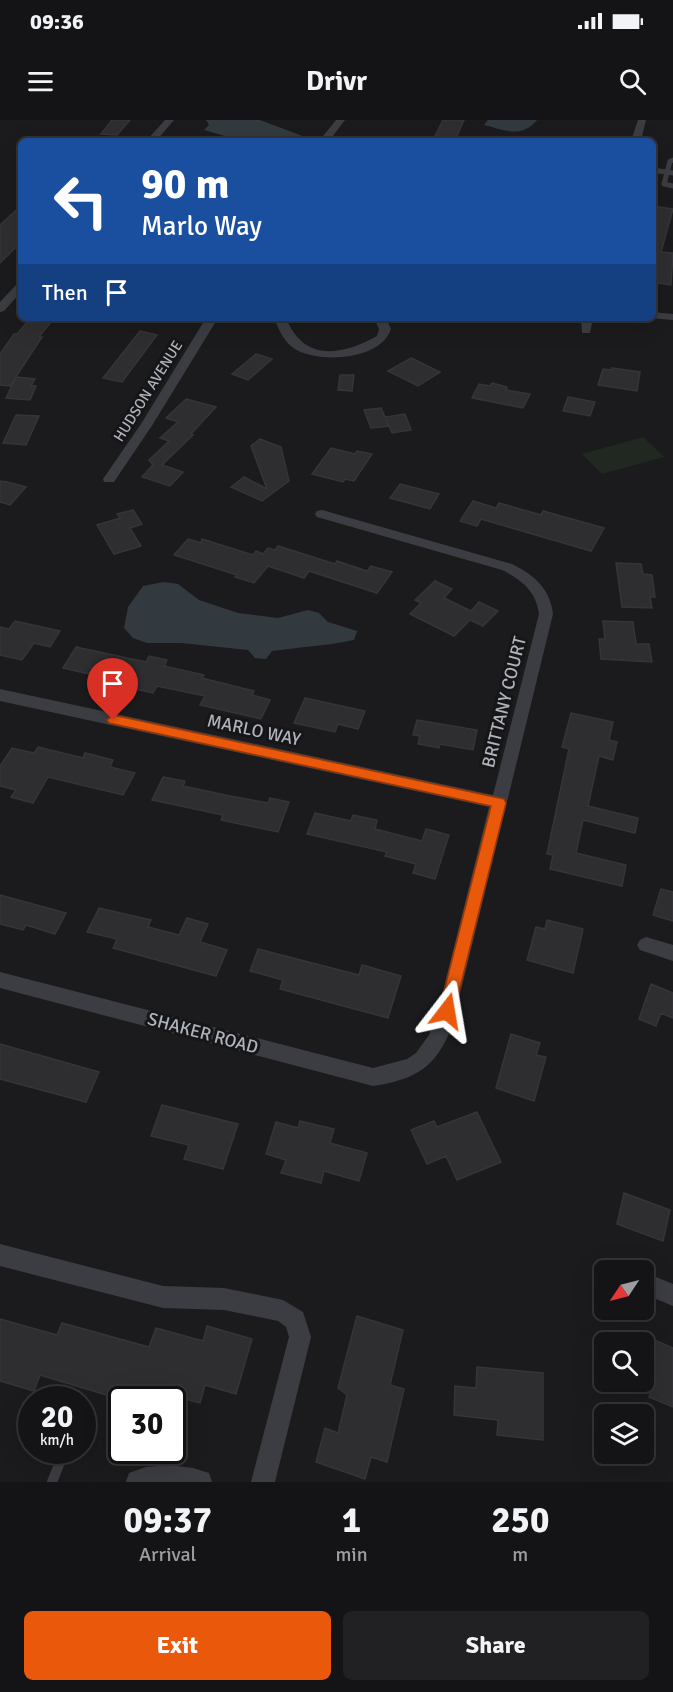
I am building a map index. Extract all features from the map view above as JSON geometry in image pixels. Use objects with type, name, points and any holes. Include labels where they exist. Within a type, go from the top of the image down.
[{"type":"street","points":[[154,138],[170,120]]},
{"type":"street","points":[[326,138],[341,120]]},
{"type":"street","points":[[637,138],[642,120]]},
{"type":"street","points":[[0,309],[18,289]]},
{"type":"street","points":[[656,315],[673,317]]},
{"type":"street","name":"HUDSON AVENUE","points":[[109,479],[147,424],[210,321]]},
{"type":"street","points":[[281,321],[284,332],[292,343],[310,353],[329,355],[360,349],[382,338],[385,329],[381,321]]},
{"type":"street","points":[[586,331],[587,321]]},
{"type":"street","name":"BRITTANY COURT","points":[[322,514],[507,567],[524,575],[539,591],[546,606],[546,614],[439,1038],[426,1059],[406,1070]]},
{"type":"street","name":"MARLO WAY","points":[[0,695],[499,803]]},
{"type":"street","points":[[646,945],[673,953]]},
{"type":"street","name":"SHAKER ROAD","points":[[0,980],[373,1077],[406,1070]]},
{"type":"street","points":[[0,1255],[163,1297],[224,1299],[283,1311],[295,1320],[300,1337],[263,1482]]},
{"type":"street","points":[[654,1287],[673,1295]]},
{"type":"street","points":[[138,1482],[145,1479],[181,1477],[200,1482]]},
{"type":"lane","points":[[673,160],[670,160],[670,172],[664,184],[673,186]]},
{"type":"lane","points":[[52,1482],[59,1464]]},
{"type":"shaded area","points":[[206,120],[260,120],[308,138],[232,138],[204,130],[209,125]]},
{"type":"shaded area","points":[[488,120],[537,120],[525,130],[512,132],[484,125]]},
{"type":"shaded area","points":[[643,437],[664,457],[602,474],[582,454]]},
{"type":"shaded area","points":[[164,582],[178,584],[199,600],[238,613],[278,618],[308,610],[319,613],[328,622],[357,631],[354,640],[272,651],[266,659],[255,658],[248,650],[181,643],[147,643],[133,638],[124,628],[128,607],[143,586]]},
{"type":"building","points":[[112,120],[130,120],[117,135],[101,134]]},
{"type":"building","points":[[443,120],[464,120],[456,138],[435,136]]},
{"type":"building","points":[[656,207],[673,209],[661,252],[673,253],[671,285],[656,283]]},
{"type":"building","points":[[18,209],[18,245],[0,263],[0,225]]},
{"type":"building","points":[[28,321],[52,321],[39,337],[42,337],[10,386],[0,385],[0,354],[14,334],[17,334]]},
{"type":"building","points":[[140,331],[157,335],[122,382],[103,378]]},
{"type":"building","points":[[256,354],[272,359],[248,380],[232,374]]},
{"type":"building","points":[[411,358],[440,372],[418,386],[388,371]]},
{"type":"building","points":[[612,368],[640,372],[637,391],[598,385],[603,369],[612,370]]},
{"type":"building","points":[[340,375],[354,375],[352,391],[338,390]]},
{"type":"building","points":[[16,377],[35,379],[31,386],[36,386],[30,400],[6,398]]},
{"type":"building","points":[[492,383],[507,387],[506,390],[530,394],[523,408],[472,398],[479,384],[490,386]]},
{"type":"building","points":[[568,397],[595,402],[590,416],[563,411]]},
{"type":"building","points":[[186,399],[216,407],[191,434],[193,435],[162,465],[183,472],[170,486],[142,477],[153,465],[149,460],[169,441],[160,438],[178,422],[166,418]]},
{"type":"building","points":[[381,408],[389,426],[371,428],[364,410]]},
{"type":"building","points":[[405,414],[411,430],[392,433],[385,417]]},
{"type":"building","points":[[16,415],[39,416],[26,445],[3,443]]},
{"type":"building","points":[[260,439],[281,447],[289,481],[262,501],[231,487],[244,477],[267,489],[251,446]]},
{"type":"building","points":[[331,448],[355,454],[357,451],[372,454],[354,481],[345,479],[343,482],[312,474]]},
{"type":"building","points":[[0,481],[26,487],[10,505],[0,502]]},
{"type":"building","points":[[400,484],[439,494],[430,509],[390,498]]},
{"type":"building","points":[[473,501],[496,508],[499,503],[541,515],[543,511],[604,528],[591,551],[481,519],[477,526],[460,521]]},
{"type":"building","points":[[133,510],[142,524],[130,528],[141,546],[114,554],[97,525],[120,518],[117,514]]},
{"type":"building","points":[[188,539],[201,543],[202,539],[253,555],[256,551],[263,554],[268,548],[275,550],[278,546],[335,564],[337,561],[367,571],[371,566],[392,572],[377,593],[309,571],[304,578],[268,566],[254,583],[235,577],[237,575],[174,555]]},
{"type":"building","points":[[616,563],[641,564],[643,574],[652,575],[655,597],[650,597],[652,608],[622,607]]},
{"type":"building","points":[[435,581],[452,589],[444,598],[471,611],[479,602],[498,611],[483,626],[470,620],[454,636],[410,614],[421,603],[415,600]]},
{"type":"building","points":[[15,621],[60,631],[50,647],[34,643],[22,660],[0,655],[0,627],[9,629]]},
{"type":"building","points":[[603,621],[633,622],[636,644],[649,644],[652,662],[601,659],[599,639],[605,639]]},
{"type":"building","points":[[76,647],[146,662],[149,656],[167,660],[164,666],[204,675],[202,678],[254,691],[252,695],[270,700],[261,719],[200,705],[205,696],[157,686],[153,693],[130,688],[133,684],[63,668]]},
{"type":"building","points":[[305,698],[365,711],[358,729],[338,724],[335,732],[294,723]]},
{"type":"building","points":[[571,713],[613,722],[609,740],[617,742],[613,760],[599,756],[588,806],[638,818],[635,833],[583,820],[576,853],[626,865],[622,886],[550,869],[553,855],[547,854],[569,749],[562,747]]},
{"type":"building","points":[[417,720],[477,730],[473,750],[440,744],[439,748],[418,744],[420,736],[413,735]]},
{"type":"building","points":[[38,747],[83,758],[85,753],[113,760],[110,767],[135,773],[123,795],[48,777],[33,803],[11,797],[16,790],[0,786],[0,766],[12,748],[34,753]]},
{"type":"building","points":[[163,777],[185,781],[183,786],[230,796],[268,803],[270,798],[289,802],[278,832],[221,820],[223,815],[152,800]]},
{"type":"building","points":[[315,813],[351,821],[353,815],[377,820],[375,829],[422,841],[426,829],[449,835],[435,879],[413,873],[416,864],[385,856],[387,852],[307,834]]},
{"type":"building","points":[[661,889],[673,892],[673,921],[653,915]]},
{"type":"building","points":[[0,895],[66,913],[55,934],[26,925],[23,930],[0,924]]},
{"type":"building","points":[[99,908],[151,920],[148,927],[179,935],[187,918],[208,924],[200,942],[227,950],[216,976],[113,948],[117,939],[87,932]]},
{"type":"building","points":[[547,920],[583,929],[573,973],[527,960],[536,927],[545,929]]},
{"type":"building","points":[[258,949],[359,975],[362,965],[401,976],[388,1018],[280,989],[283,980],[250,971]]},
{"type":"building","points":[[651,984],[673,993],[673,1018],[661,1013],[656,1026],[639,1019]]},
{"type":"building","points":[[511,1034],[540,1043],[536,1055],[546,1057],[534,1101],[496,1088]]},
{"type":"building","points":[[0,1044],[99,1072],[86,1102],[0,1079]]},
{"type":"building","points":[[162,1105],[238,1124],[223,1169],[184,1159],[189,1145],[151,1136]]},
{"type":"building","points":[[477,1112],[501,1162],[457,1180],[446,1156],[427,1164],[411,1130],[434,1121],[437,1127]]},
{"type":"building","points":[[300,1121],[334,1129],[330,1143],[367,1153],[359,1181],[324,1171],[321,1183],[281,1173],[286,1160],[266,1154],[276,1122],[298,1128]]},
{"type":"building","points":[[624,1193],[670,1210],[663,1241],[617,1224]]},
{"type":"building","points":[[357,1316],[403,1330],[390,1385],[404,1389],[387,1462],[371,1457],[365,1479],[316,1462],[325,1428],[338,1433],[347,1395],[338,1388]]},
{"type":"building","points":[[0,1319],[57,1335],[62,1323],[149,1347],[156,1328],[203,1341],[207,1326],[252,1339],[236,1394],[205,1385],[200,1403],[186,1399],[186,1386],[108,1386],[108,1395],[96,1392],[96,1386],[77,1386],[40,1375],[36,1386],[18,1386],[0,1381]]},
{"type":"building","points":[[654,1340],[673,1348],[673,1407],[649,1397],[650,1392],[654,1392]]},
{"type":"building","points":[[477,1367],[543,1373],[543,1440],[497,1435],[498,1420],[454,1415],[455,1386],[476,1388]]},
{"type":"route","points":[[113,720],[499,803],[447,1011]]}]
